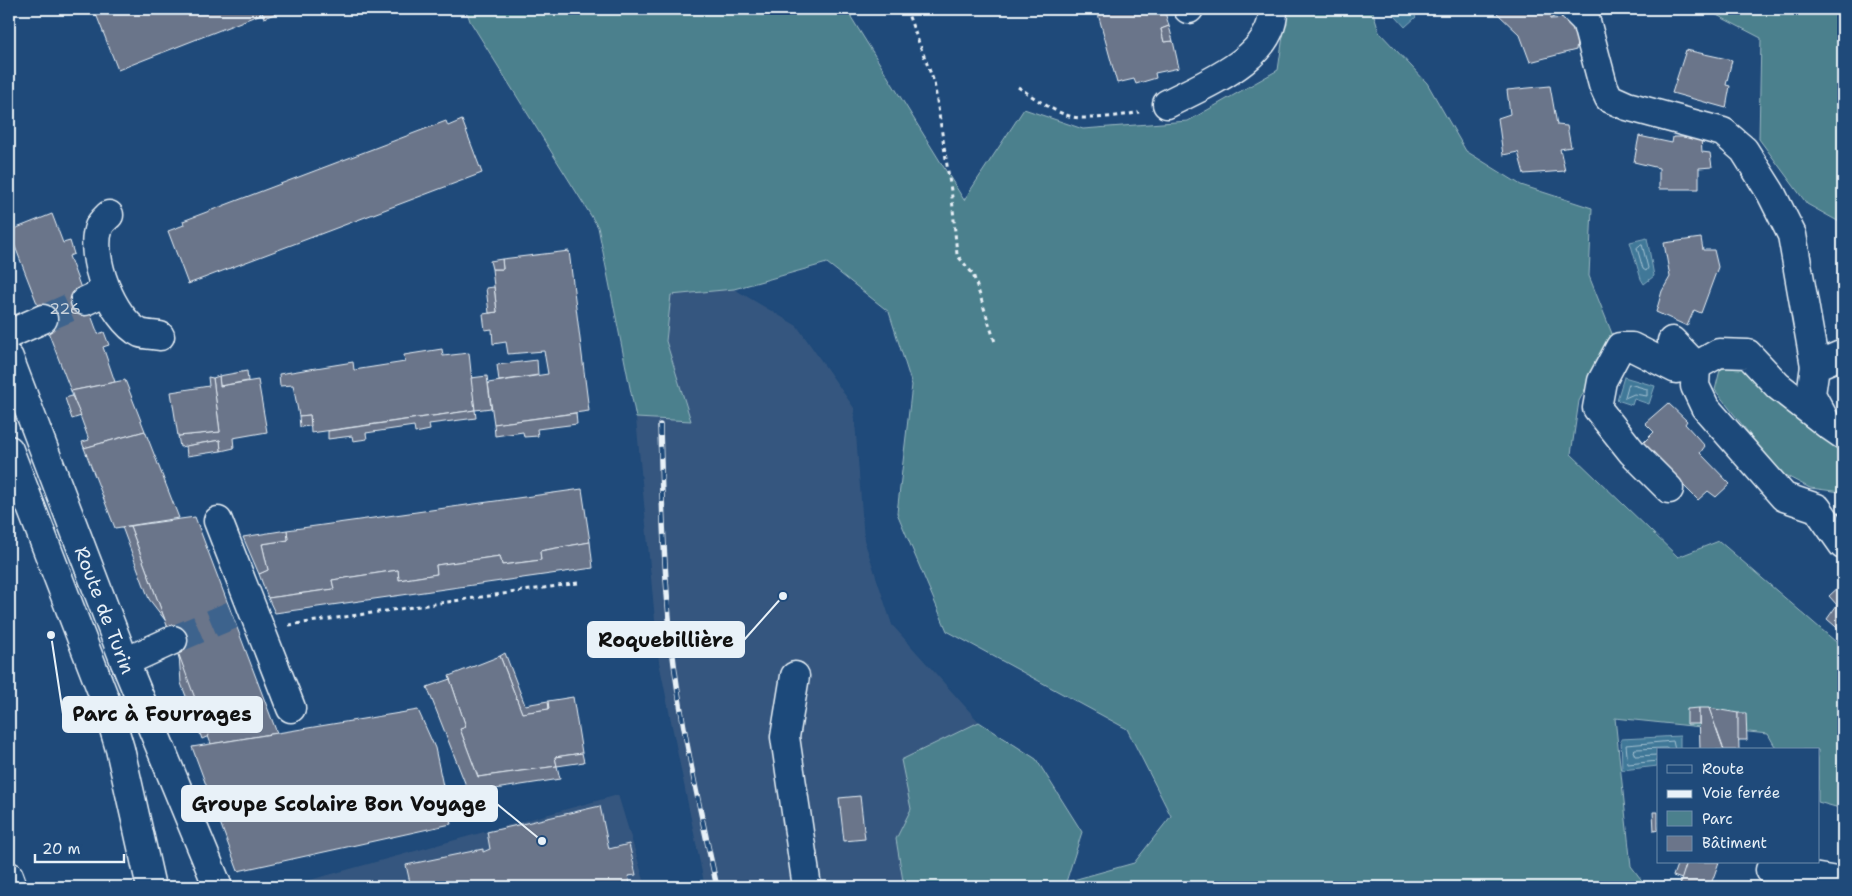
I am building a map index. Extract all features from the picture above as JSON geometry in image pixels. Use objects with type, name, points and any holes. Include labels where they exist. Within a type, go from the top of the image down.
[{"type":"main road","points":[[1167,104],[1230,71],[1261,46],[1274,18],[1273,9]]},
{"type":"main road","points":[[1574,9],[1586,21],[1603,85],[1609,98],[1627,106],[1723,132],[1744,150],[1771,193],[1792,235],[1815,366],[1811,394],[1835,429]]},
{"type":"main road","points":[[109,215],[100,225],[97,237],[96,296],[141,333],[160,336]]},
{"type":"main road","points":[[9,334],[43,319]]},
{"type":"main road","points":[[1672,341],[1696,366],[1695,386],[1705,407],[1784,497],[1817,508],[1843,545]]},
{"type":"main road","points":[[1669,489],[1632,452],[1598,408],[1602,381],[1620,347],[1632,347],[1676,370],[1696,366],[1719,353],[1748,354],[1778,386],[1835,429]]},
{"type":"main road","points":[[1815,366],[1843,354]]},
{"type":"main road","name":"Route de Turin","points":[[9,358],[209,881]]},
{"type":"main road","name":"Route de Turin","points":[[9,450],[106,702],[118,739],[156,886]]},
{"type":"main road","points":[[218,521],[247,618],[291,708]]},
{"type":"main road","points":[[43,539],[73,526]]},
{"type":"main road","points":[[125,662],[173,640]]},
{"type":"main road","points":[[795,676],[785,737],[806,887]]},
{"type":"main road","points":[[1770,870],[1843,882]]},
{"type":"main road","points":[[9,876],[13,887]]},
{"type":"path","points":[[906,9],[934,82],[952,197],[957,255],[973,274],[995,342]]},
{"type":"path","points":[[1018,87],[1045,105],[1074,118],[1126,116],[1167,104]]},
{"type":"path","points":[[247,618],[578,583]]},
{"type":"shaded area","points":[[734,289],[797,326],[854,408],[864,540],[892,625],[979,722],[901,760],[912,809],[896,839],[904,887],[705,887],[659,662],[636,418],[691,420],[666,341],[670,294]]},
{"type":"shaded area","points":[[618,795],[646,887],[285,887]]},
{"type":"green space","points":[[466,9],[854,9],[851,17],[964,200],[1024,109],[1083,129],[1188,121],[1278,70],[1287,9],[1372,9],[1379,32],[1427,83],[1466,151],[1521,185],[1592,208],[1589,276],[1613,336],[1579,401],[1571,454],[1678,557],[1719,541],[1843,648],[1843,809],[1820,803],[1820,748],[1776,748],[1768,734],[1615,718],[1631,866],[1647,887],[904,887],[896,839],[911,809],[901,760],[979,722],[1036,759],[1082,832],[1066,882],[1134,863],[1171,816],[1127,729],[947,631],[897,513],[912,385],[889,312],[827,263],[734,289],[671,295],[666,341],[691,421],[636,418],[598,227],[470,21]]},
{"type":"green space","points":[[1705,9],[1843,9],[1843,224],[1807,204],[1759,139],[1761,38]]},
{"type":"green space","points":[[1736,362],[1843,445],[1843,496],[1841,492],[1810,488],[1779,472],[1715,390],[1720,370]]},
{"type":"water","points":[[1389,9],[1409,9],[1416,17],[1405,27]]},
{"type":"water","points":[[1647,238],[1654,276],[1644,284],[1630,242]]},
{"type":"water","points":[[1624,377],[1655,386],[1649,404],[1634,399],[1632,405],[1617,400]]},
{"type":"water","points":[[1680,736],[1680,748],[1657,748],[1657,766],[1622,770],[1621,739]]},
{"type":"building","points":[[94,9],[260,9],[261,14],[118,70]]},
{"type":"building","points":[[261,9],[285,9],[285,10],[264,18]]},
{"type":"building","points":[[1164,9],[1169,26],[1161,29],[1164,42],[1173,41],[1179,68],[1155,73],[1156,78],[1136,84],[1134,79],[1117,83],[1097,10]]},
{"type":"building","points":[[1501,9],[1554,9],[1559,14],[1550,19],[1569,18],[1577,41],[1576,50],[1530,62],[1520,35],[1497,13]]},
{"type":"building","points":[[1169,26],[1173,41],[1164,42],[1161,29]]},
{"type":"building","points":[[1686,50],[1732,60],[1726,85],[1730,86],[1726,108],[1672,93]]},
{"type":"building","points":[[1550,86],[1557,125],[1567,126],[1571,147],[1560,149],[1565,171],[1524,174],[1518,152],[1503,155],[1498,118],[1510,114],[1507,90]]},
{"type":"building","points":[[462,120],[482,173],[188,284],[168,231],[184,225],[183,221],[446,121],[448,126]]},
{"type":"building","points":[[1639,136],[1672,143],[1673,137],[1701,137],[1702,152],[1710,153],[1712,167],[1699,168],[1699,189],[1659,189],[1659,168],[1634,162]]},
{"type":"building","points":[[52,214],[63,243],[70,241],[74,254],[69,256],[98,334],[104,332],[109,345],[103,347],[115,382],[71,391],[9,231]]},
{"type":"building","points":[[1701,238],[1703,250],[1714,250],[1718,267],[1701,313],[1694,310],[1687,326],[1656,312],[1662,291],[1670,277],[1664,243]]},
{"type":"building","points":[[569,251],[589,411],[494,424],[488,383],[548,374],[544,351],[508,354],[506,342],[493,344],[492,329],[485,330],[483,314],[497,312],[492,269],[503,269],[502,259]]},
{"type":"building","points":[[502,259],[503,269],[492,269],[490,261]]},
{"type":"building","points":[[494,287],[497,312],[489,313],[486,288]]},
{"type":"building","points":[[442,349],[443,356],[469,353],[475,410],[311,433],[310,415],[299,416],[293,385],[280,386],[279,374],[353,362],[354,370],[405,362],[404,355]]},
{"type":"building","points":[[537,360],[538,375],[499,381],[497,365]]},
{"type":"building","points":[[247,371],[248,381],[220,386],[219,376]]},
{"type":"building","points":[[219,376],[220,386],[258,380],[267,432],[233,438],[234,448],[221,451],[220,440],[180,447],[178,436],[220,432],[213,378]]},
{"type":"building","points":[[487,376],[491,408],[475,410],[471,378]]},
{"type":"building","points":[[208,377],[213,378],[220,432],[178,436],[171,392],[209,386]]},
{"type":"building","points":[[125,380],[145,431],[84,448],[82,442],[89,440],[71,391]]},
{"type":"building","points":[[72,396],[81,416],[72,419],[65,398]]},
{"type":"building","points":[[1668,403],[1687,421],[1685,424],[1705,446],[1700,453],[1730,484],[1716,497],[1708,491],[1698,500],[1642,444],[1654,432],[1645,423]]},
{"type":"building","points":[[475,410],[476,418],[429,424],[430,430],[415,433],[414,426],[366,433],[367,439],[353,441],[352,436],[328,439],[328,431]]},
{"type":"building","points":[[576,413],[577,424],[537,429],[538,436],[524,437],[523,432],[495,436],[494,424]]},
{"type":"building","points":[[310,415],[311,426],[300,427],[299,416]]},
{"type":"building","points":[[145,431],[179,518],[115,528],[84,448]]},
{"type":"building","points":[[220,440],[221,451],[187,456],[186,446]]},
{"type":"building","points":[[582,489],[590,542],[540,551],[541,560],[502,565],[500,556],[436,565],[437,574],[399,580],[398,570],[332,580],[334,589],[268,598],[259,574],[268,570],[262,544],[288,540],[287,530]]},
{"type":"building","points":[[195,517],[277,733],[211,744],[130,526]]},
{"type":"building","points":[[130,526],[165,620],[149,599],[122,527]]},
{"type":"building","points":[[287,530],[288,540],[262,544],[268,570],[259,574],[243,537]]},
{"type":"building","points":[[590,542],[593,568],[275,613],[268,598],[334,589],[332,580],[398,570],[399,580],[437,574],[436,565],[500,556],[502,565],[541,560],[540,551]]},
{"type":"building","points":[[1843,575],[1843,583],[1838,579]]},
{"type":"building","points":[[1843,583],[1843,633],[1827,619],[1837,605],[1829,596]]},
{"type":"building","points":[[505,653],[525,705],[548,701],[549,709],[522,713],[500,656]]},
{"type":"building","points":[[179,655],[209,736],[202,739],[181,683]]},
{"type":"building","points":[[500,656],[522,713],[549,709],[548,701],[573,697],[582,753],[555,757],[557,766],[478,777],[460,729],[466,727],[449,676]]},
{"type":"building","points":[[450,679],[466,727],[460,729],[478,777],[557,766],[560,779],[469,793],[427,687]]},
{"type":"building","points":[[1699,708],[1699,724],[1687,724],[1687,709]]},
{"type":"building","points":[[1699,708],[1709,708],[1723,748],[1700,748]]},
{"type":"building","points":[[1709,708],[1738,713],[1739,748],[1723,748]]},
{"type":"building","points":[[418,710],[435,748],[451,824],[238,871],[192,747]]},
{"type":"building","points":[[1738,713],[1746,713],[1747,740],[1738,740]]},
{"type":"building","points":[[582,753],[584,762],[557,766],[555,757]]},
{"type":"building","points":[[860,796],[865,839],[844,841],[839,798]]},
{"type":"building","points":[[600,806],[609,849],[629,844],[636,875],[628,876],[631,887],[411,887],[406,865],[483,849],[483,852],[490,849],[487,832]]},
{"type":"building","points":[[1653,812],[1657,812],[1657,830],[1654,831]]},
{"type":"building","points":[[1677,864],[1686,864],[1682,879],[1673,876]]},
{"type":"building","points":[[1686,864],[1718,864],[1710,887],[1679,887]]},
{"type":"tunnel","points":[[43,319],[85,301]]},
{"type":"tunnel","points":[[173,640],[232,615]]},
{"type":"railway","points":[[660,425],[666,574],[674,664],[688,748],[717,887]]},
{"type":"place","name":"Roquebillière","points":[[783,596]]},
{"type":"place","name":"Parc à Fourrages","points":[[51,635]]},
{"type":"place","name":"Groupe Scolaire Bon Voyage","points":[[542,841]]}]
